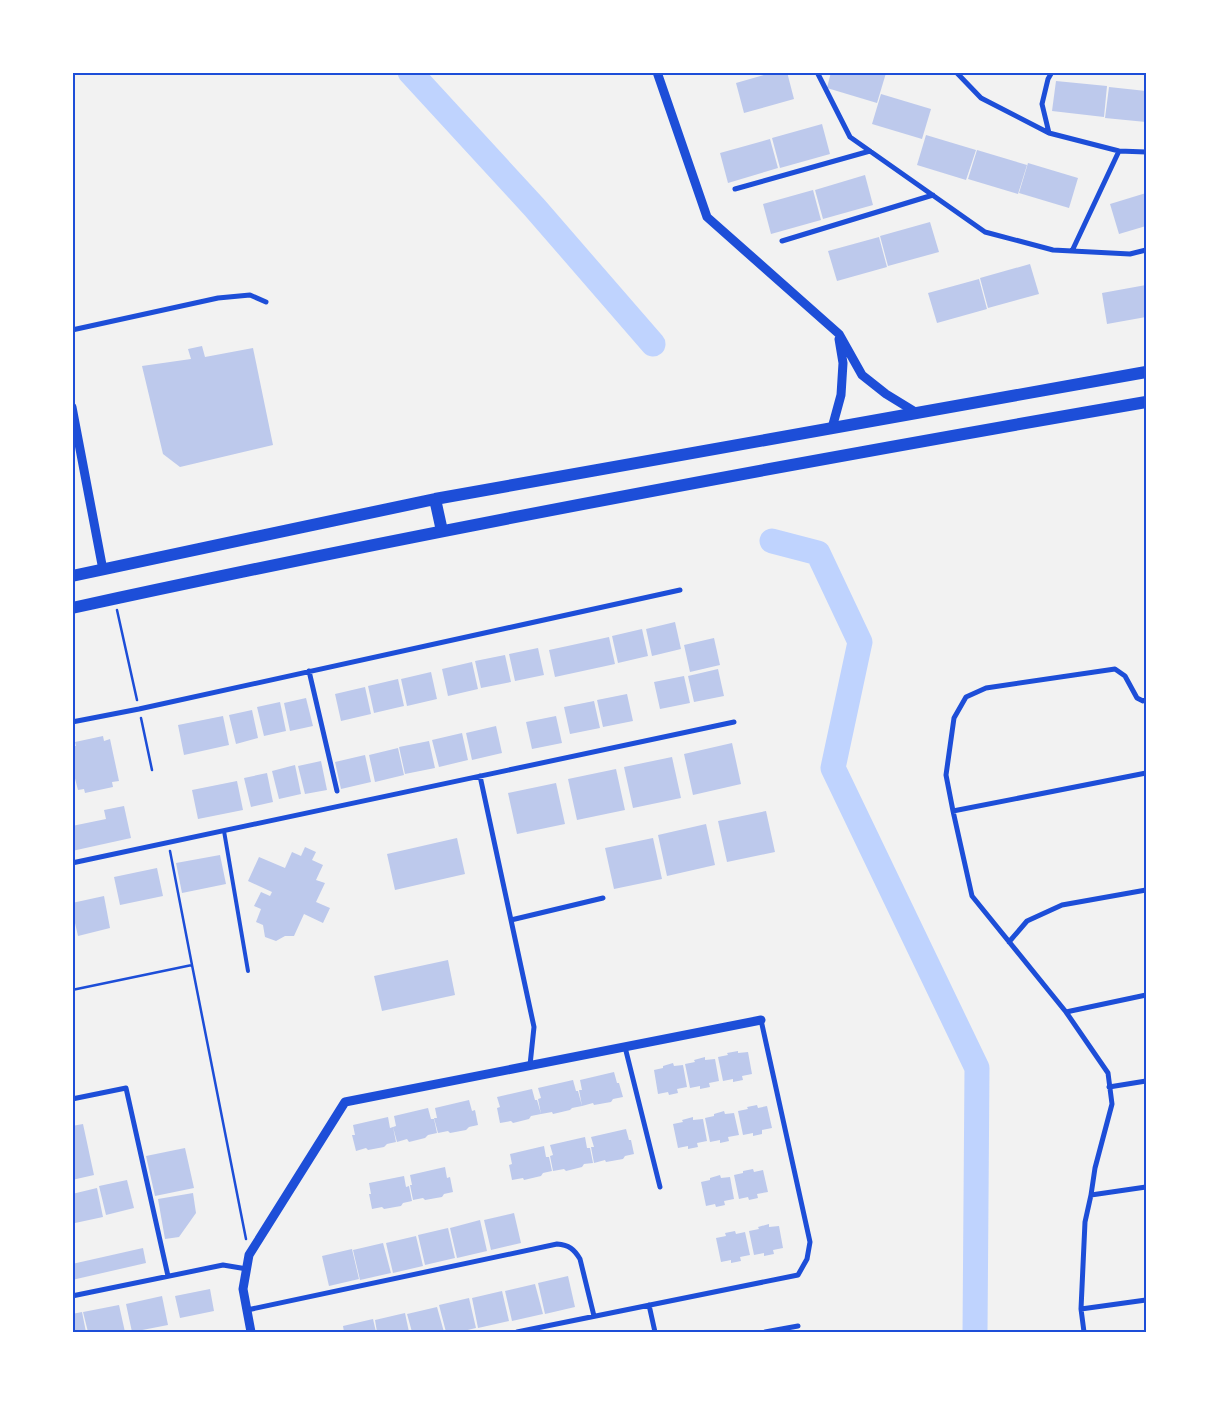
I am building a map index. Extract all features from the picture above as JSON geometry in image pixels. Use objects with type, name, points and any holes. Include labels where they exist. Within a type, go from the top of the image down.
[{"type":"main road","points":[[72,576],[435,499],[1146,372]]},
{"type":"main road","points":[[72,608],[442,531],[924,440],[1146,402]]},
{"type":"main road","points":[[435,499],[442,531]]},
{"type":"street","points":[[658,72],[706,217],[839,334],[862,375],[886,394],[918,413]]},
{"type":"street","points":[[816,72],[850,137],[985,232],[1053,250],[1130,254],[1146,250]]},
{"type":"street","points":[[956,72],[982,98],[1048,133],[1119,151],[1146,152]]},
{"type":"street","points":[[1048,133],[1042,104],[1048,79],[1052,72]]},
{"type":"street","points":[[735,189],[870,151]]},
{"type":"street","points":[[1072,251],[1119,151]]},
{"type":"street","points":[[782,241],[933,195]]},
{"type":"street","points":[[72,330],[218,298],[250,295],[266,302]]},
{"type":"street","points":[[832,428],[841,395],[843,363],[839,334]]},
{"type":"street","points":[[72,407],[103,570]]},
{"type":"street","points":[[72,722],[139,709],[680,590]]},
{"type":"street","points":[[1084,1332],[1081,1309],[1085,1222],[1095,1168],[1112,1104],[1108,1073],[1066,1012],[972,896],[946,775],[954,718],[966,697],[986,688],[1116,669],[1125,676],[1137,698],[1143,701],[1146,700]]},
{"type":"street","points":[[309,671],[336,791]]},
{"type":"street","points":[[72,863],[734,722]]},
{"type":"street","points":[[953,811],[1146,774]]},
{"type":"street","points":[[480,776],[534,1027],[530,1065]]},
{"type":"street","points":[[1009,942],[1027,921],[1062,905],[1146,890]]},
{"type":"street","points":[[511,920],[603,898]]},
{"type":"street","points":[[1066,1012],[1146,995]]},
{"type":"street","points":[[251,1332],[243,1289],[249,1255],[345,1102],[761,1020],[810,1242],[807,1259],[798,1275],[517,1332]]},
{"type":"street","points":[[625,1047],[660,1186]]},
{"type":"street","points":[[1109,1088],[1146,1081]]},
{"type":"street","points":[[72,1099],[126,1088],[168,1276]]},
{"type":"street","points":[[1091,1195],[1146,1187]]},
{"type":"street","points":[[246,1310],[557,1244],[570,1246],[580,1259],[594,1316]]},
{"type":"street","points":[[72,1296],[223,1265],[247,1269]]},
{"type":"street","points":[[1081,1309],[1146,1300]]},
{"type":"street","points":[[648,1305],[655,1332]]},
{"type":"street","points":[[766,1332],[798,1326]]},
{"type":"lane","points":[[224,831],[248,971]]},
{"type":"path","points":[[115,599],[152,770]]},
{"type":"path","points":[[168,843],[249,1255]]},
{"type":"path","points":[[72,990],[192,965]]},
{"type":"building","points":[[774,72],[787,72],[794,99],[744,113],[736,83]]},
{"type":"building","points":[[831,72],[886,73],[877,103],[827,88]]},
{"type":"building","points":[[1056,81],[1107,86],[1104,117],[1052,111]]},
{"type":"building","points":[[1109,87],[1146,91],[1146,122],[1105,118]]},
{"type":"building","points":[[881,94],[931,109],[922,139],[872,124]]},
{"type":"building","points":[[822,124],[830,154],[780,168],[772,138]]},
{"type":"building","points":[[926,135],[976,150],[966,180],[917,165]]},
{"type":"building","points":[[770,139],[778,168],[728,183],[720,153]]},
{"type":"building","points":[[977,150],[1027,165],[1018,194],[968,179]]},
{"type":"building","points":[[1028,163],[1078,178],[1069,208],[1019,193]]},
{"type":"building","points":[[865,175],[873,205],[823,219],[815,190]]},
{"type":"building","points":[[813,190],[821,220],[771,234],[763,204]]},
{"type":"building","points":[[1146,193],[1146,226],[1119,234],[1110,204]]},
{"type":"building","points":[[930,222],[939,252],[888,266],[880,236]]},
{"type":"building","points":[[879,237],[887,267],[837,281],[828,251]]},
{"type":"building","points":[[1030,264],[1039,294],[988,308],[980,278]]},
{"type":"building","points":[[979,279],[987,309],[937,323],[928,293]]},
{"type":"building","points":[[1146,285],[1146,317],[1107,324],[1102,293]]},
{"type":"building","points":[[202,346],[205,357],[253,348],[273,445],[180,467],[163,454],[142,366],[191,359],[188,349]]},
{"type":"building","points":[[675,622],[681,649],[652,656],[646,629]]},
{"type":"building","points":[[642,629],[648,656],[618,663],[612,636]]},
{"type":"building","points":[[609,637],[615,664],[555,677],[549,650]]},
{"type":"building","points":[[714,638],[720,665],[690,672],[684,645]]},
{"type":"building","points":[[538,648],[544,675],[515,681],[509,654]]},
{"type":"building","points":[[505,655],[511,682],[481,688],[475,661]]},
{"type":"building","points":[[472,662],[478,689],[448,696],[442,669]]},
{"type":"building","points":[[718,669],[724,696],[694,702],[688,676]]},
{"type":"building","points":[[431,672],[437,699],[407,706],[401,679]]},
{"type":"building","points":[[684,676],[690,703],[660,709],[654,682]]},
{"type":"building","points":[[398,679],[404,706],[374,713],[368,686]]},
{"type":"building","points":[[365,687],[371,714],[341,721],[335,694]]},
{"type":"building","points":[[627,694],[633,721],[603,727],[597,700]]},
{"type":"building","points":[[306,698],[313,726],[290,731],[284,703]]},
{"type":"building","points":[[594,701],[600,728],[570,734],[564,707]]},
{"type":"building","points":[[280,702],[286,731],[264,736],[257,707]]},
{"type":"building","points":[[252,710],[258,738],[236,744],[229,715]]},
{"type":"building","points":[[223,716],[229,745],[184,755],[178,725]]},
{"type":"building","points":[[556,716],[562,743],[532,749],[526,722]]},
{"type":"building","points":[[496,726],[502,753],[472,760],[466,733]]},
{"type":"building","points":[[462,733],[468,760],[439,767],[432,740]]},
{"type":"building","points":[[103,736],[104,741],[110,739],[119,781],[112,782],[113,787],[85,793],[84,789],[78,790],[72,767],[72,746],[76,746],[75,742]]},
{"type":"building","points":[[429,741],[435,768],[405,774],[399,747]]},
{"type":"building","points":[[732,743],[741,784],[693,795],[684,754]]},
{"type":"building","points":[[398,748],[404,775],[375,782],[369,755]]},
{"type":"building","points":[[365,755],[371,782],[341,789],[335,762]]},
{"type":"building","points":[[672,757],[681,798],[633,808],[624,767]]},
{"type":"building","points":[[321,761],[327,790],[305,794],[298,766]]},
{"type":"building","points":[[295,765],[301,794],[279,799],[272,771]]},
{"type":"building","points":[[616,769],[625,810],[577,820],[568,779]]},
{"type":"building","points":[[267,773],[273,802],[251,807],[244,778]]},
{"type":"building","points":[[237,781],[243,810],[198,819],[192,790]]},
{"type":"building","points":[[556,783],[565,824],[517,834],[508,793]]},
{"type":"building","points":[[124,806],[131,838],[72,851],[72,826],[106,819],[104,810]]},
{"type":"building","points":[[766,811],[775,852],[727,862],[718,821]]},
{"type":"building","points":[[706,824],[715,865],[667,876],[658,835]]},
{"type":"building","points":[[457,838],[465,874],[395,890],[387,854]]},
{"type":"building","points":[[653,838],[662,879],[614,889],[605,848]]},
{"type":"building","points":[[305,847],[316,852],[312,860],[323,865],[316,880],[325,883],[316,902],[330,908],[323,923],[304,914],[294,936],[285,936],[276,941],[265,937],[263,925],[256,922],[261,909],[254,906],[261,892],[270,896],[272,892],[248,881],[259,857],[285,868],[292,852],[301,856]]},
{"type":"building","points":[[220,855],[226,884],[182,893],[176,863]]},
{"type":"building","points":[[157,868],[163,896],[120,905],[114,877]]},
{"type":"building","points":[[104,896],[110,928],[78,936],[72,903]]},
{"type":"building","points":[[448,960],[455,995],[382,1011],[374,976]]},
{"type":"building","points":[[738,1051],[738,1053],[748,1052],[752,1074],[742,1076],[743,1080],[723,1081],[718,1057]]},
{"type":"building","points":[[705,1057],[705,1060],[715,1059],[719,1081],[709,1083],[710,1087],[690,1088],[685,1064]]},
{"type":"building","points":[[673,1063],[674,1066],[683,1065],[687,1087],[677,1089],[678,1093],[669,1095],[668,1092],[658,1094],[654,1070]]},
{"type":"building","points":[[614,1072],[623,1097],[613,1099],[611,1102],[582,1106],[579,1090],[582,1090],[580,1080]]},
{"type":"building","points":[[573,1080],[582,1106],[553,1114],[552,1112],[541,1114],[538,1099],[541,1098],[538,1088]]},
{"type":"building","points":[[532,1089],[541,1114],[513,1123],[511,1121],[500,1123],[497,1108],[500,1107],[497,1097]]},
{"type":"building","points":[[469,1100],[472,1111],[475,1110],[478,1125],[469,1127],[466,1130],[438,1133],[434,1118],[437,1118],[435,1108]]},
{"type":"building","points":[[757,1105],[758,1108],[767,1106],[772,1128],[762,1130],[762,1134],[753,1136],[753,1133],[743,1135],[738,1111]]},
{"type":"building","points":[[428,1108],[431,1119],[434,1119],[437,1133],[409,1142],[407,1139],[397,1142],[393,1127],[396,1126],[394,1116]]},
{"type":"building","points":[[724,1111],[725,1114],[734,1113],[739,1135],[728,1137],[729,1141],[720,1143],[720,1140],[710,1142],[705,1118]]},
{"type":"building","points":[[388,1117],[390,1128],[393,1127],[396,1142],[387,1144],[384,1147],[368,1150],[366,1148],[356,1151],[352,1135],[355,1135],[353,1125]]},
{"type":"building","points":[[693,1117],[693,1120],[703,1119],[707,1141],[697,1143],[698,1147],[678,1148],[673,1124]]},
{"type":"building","points":[[83,1124],[94,1175],[72,1180],[72,1126]]},
{"type":"building","points":[[626,1129],[634,1154],[625,1156],[623,1159],[594,1163],[591,1147],[594,1147],[591,1137]]},
{"type":"building","points":[[585,1137],[587,1148],[590,1148],[593,1163],[584,1164],[582,1167],[566,1171],[564,1169],[553,1171],[550,1156],[553,1155],[550,1145]]},
{"type":"building","points":[[544,1146],[552,1171],[524,1180],[523,1178],[512,1180],[509,1165],[512,1164],[510,1154]]},
{"type":"building","points":[[185,1148],[194,1188],[155,1196],[146,1156]]},
{"type":"building","points":[[445,1167],[447,1178],[450,1177],[453,1192],[444,1194],[442,1197],[413,1200],[410,1175]]},
{"type":"building","points":[[753,1169],[754,1172],[763,1170],[768,1192],[757,1194],[758,1198],[749,1200],[748,1197],[739,1199],[734,1175]]},
{"type":"building","points":[[720,1175],[721,1178],[730,1177],[734,1199],[724,1201],[725,1205],[716,1207],[715,1204],[706,1206],[701,1182]]},
{"type":"building","points":[[404,1176],[406,1187],[409,1186],[412,1201],[403,1203],[401,1206],[372,1209],[369,1183]]},
{"type":"building","points":[[127,1180],[134,1208],[106,1215],[99,1186]]},
{"type":"building","points":[[97,1188],[103,1217],[75,1223],[72,1213],[72,1194]]},
{"type":"building","points":[[193,1193],[196,1213],[179,1237],[165,1239],[158,1199]]},
{"type":"building","points":[[514,1213],[521,1243],[491,1250],[484,1220]]},
{"type":"building","points":[[480,1220],[487,1251],[457,1258],[450,1228]]},
{"type":"building","points":[[769,1224],[769,1227],[779,1226],[783,1248],[773,1250],[774,1254],[754,1255],[749,1231]]},
{"type":"building","points":[[448,1228],[455,1258],[425,1265],[418,1235]]},
{"type":"building","points":[[735,1231],[736,1234],[745,1232],[750,1255],[740,1257],[741,1261],[721,1262],[716,1238],[726,1236],[725,1233]]},
{"type":"building","points":[[416,1236],[423,1266],[393,1273],[386,1243]]},
{"type":"building","points":[[383,1243],[391,1273],[360,1280],[353,1250]]},
{"type":"building","points":[[143,1248],[146,1263],[72,1280],[72,1264]]},
{"type":"building","points":[[352,1249],[359,1279],[329,1286],[322,1256]]},
{"type":"building","points":[[568,1276],[575,1307],[545,1314],[538,1283]]},
{"type":"building","points":[[535,1284],[543,1314],[512,1321],[505,1291]]},
{"type":"building","points":[[210,1289],[214,1311],[180,1318],[175,1296]]},
{"type":"building","points":[[502,1291],[509,1321],[478,1328],[472,1298]]},
{"type":"building","points":[[162,1296],[168,1325],[132,1332],[126,1304]]},
{"type":"building","points":[[469,1298],[476,1328],[459,1332],[446,1332],[439,1305]]},
{"type":"building","points":[[119,1305],[125,1332],[88,1332],[83,1312]]},
{"type":"building","points":[[437,1307],[444,1332],[412,1332],[407,1314]]},
{"type":"building","points":[[82,1312],[86,1332],[72,1332],[72,1314]]},
{"type":"building","points":[[405,1313],[409,1332],[377,1332],[375,1320]]},
{"type":"building","points":[[373,1319],[376,1332],[344,1332],[343,1326]]},
{"type":"waterway","points":[[410,72],[535,208],[653,344]]},
{"type":"waterway","points":[[772,541],[818,553],[860,642],[833,768],[977,1068],[975,1332]]}]
